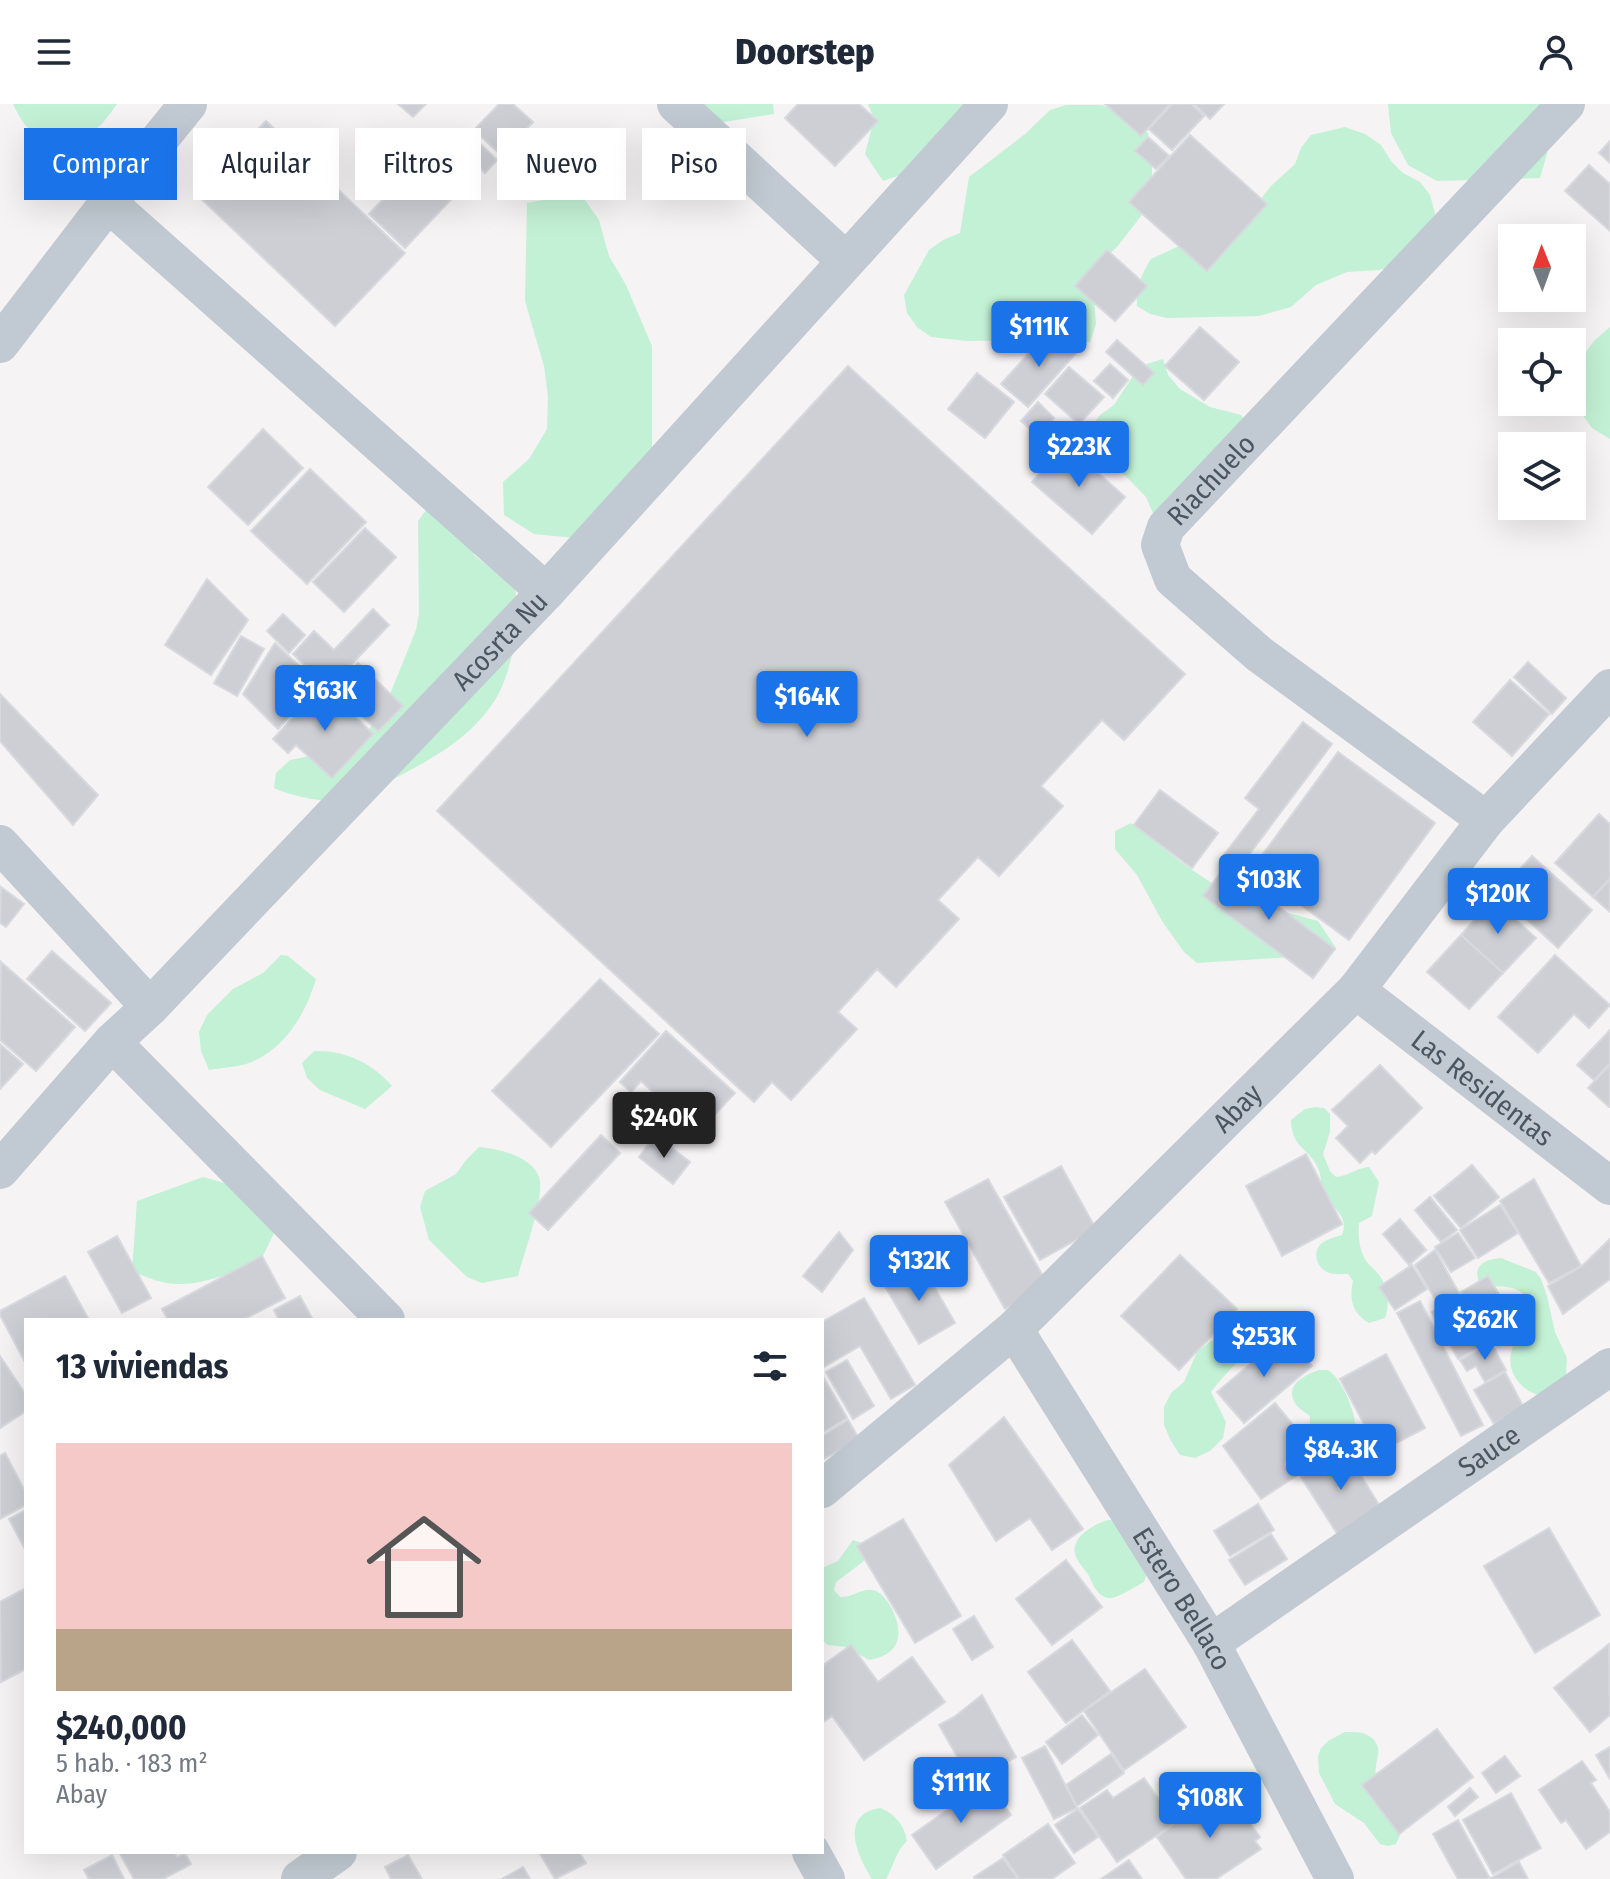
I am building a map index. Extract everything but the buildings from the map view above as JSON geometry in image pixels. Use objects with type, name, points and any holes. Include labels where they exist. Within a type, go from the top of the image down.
[{"type":"street","points":[[0,344],[188,104]]},
{"type":"street","points":[[676,104],[845,260]]},
{"type":"street","name":"Acosrta Nu","points":[[0,1170],[112,1042],[150,1007],[546,592],[989,104]]},
{"type":"street","name":"Riachuelo","points":[[1486,820],[1259,654],[1173,579],[1160,545],[1166,527],[1566,104]]},
{"type":"street","points":[[108,203],[546,592]]},
{"type":"street","name":"Abay","points":[[824,1487],[1014,1329],[1356,990],[1486,820],[1610,688]]},
{"type":"street","points":[[0,844],[150,1007]]},
{"type":"street","name":"Las Residentas","points":[[1356,990],[1610,1186]]},
{"type":"street","points":[[112,1042],[384,1318]]},
{"type":"street","name":"Estero Bellaco","points":[[1014,1329],[1211,1643],[1335,1879]]},
{"type":"street","name":"Sauce","points":[[1211,1643],[1610,1367]]},
{"type":"street","points":[[300,1879],[335,1854]]},
{"type":"street","points":[[812,1854],[826,1879]]},
{"type":"green space","points":[[13,104],[117,104],[96,128],[28,128]]},
{"type":"green space","points":[[691,104],[773,104],[774,114],[700,126]]},
{"type":"green space","points":[[868,104],[999,104],[916,170],[883,181],[865,154],[874,119]]},
{"type":"green space","points":[[1388,104],[1548,104],[1549,147],[1540,178],[1437,181],[1408,165],[1391,133]]},
{"type":"green space","points":[[1066,105],[1102,105],[1117,112],[1148,133],[1152,150],[1152,202],[1117,247],[1092,270],[1096,324],[1090,342],[968,341],[931,337],[917,327],[907,313],[904,295],[929,250],[960,233],[969,177],[1025,134],[1050,110]]},
{"type":"green space","points":[[1345,127],[1365,134],[1381,145],[1391,161],[1403,173],[1420,182],[1430,195],[1435,213],[1433,232],[1414,260],[1379,270],[1347,272],[1316,285],[1291,307],[1259,316],[1167,318],[1150,314],[1137,306],[1140,281],[1151,259],[1249,214],[1271,186],[1295,164],[1301,148],[1311,135]]},
{"type":"green space","points":[[585,200],[599,220],[609,256],[626,285],[652,346],[652,449],[605,541],[534,534],[504,515],[503,482],[529,459],[547,429],[548,397],[544,366],[525,301],[527,203]]},
{"type":"green space","points":[[1610,327],[1610,439],[1592,428],[1583,416],[1586,416],[1586,352]]},
{"type":"green space","points":[[1163,359],[1168,375],[1180,389],[1210,407],[1241,415],[1262,442],[1169,521],[1153,513],[1146,497],[1108,458],[1090,429],[1100,415],[1114,405],[1133,376],[1147,364]]},
{"type":"green space","points":[[432,502],[474,520],[474,555],[515,588],[518,625],[502,688],[477,723],[451,746],[363,795],[330,801],[274,788],[276,773],[290,760],[325,753],[359,741],[382,714],[416,630],[419,613],[418,521]]},
{"type":"green space","points":[[1131,823],[1194,871],[1234,895],[1318,921],[1336,948],[1324,960],[1293,957],[1197,963],[1184,952],[1162,921],[1137,875],[1115,849],[1115,831]]},
{"type":"green space","points":[[281,955],[288,956],[316,979],[299,1018],[282,1041],[259,1058],[242,1065],[209,1070],[201,1051],[199,1032],[207,1015],[233,989],[263,973]]},
{"type":"green space","points":[[314,1051],[336,1053],[357,1060],[376,1071],[392,1086],[365,1109],[320,1090],[307,1078],[302,1063]]},
{"type":"green space","points":[[1324,1108],[1330,1114],[1330,1132],[1323,1154],[1330,1171],[1336,1177],[1369,1167],[1379,1182],[1372,1216],[1359,1223],[1364,1258],[1379,1275],[1387,1296],[1385,1318],[1369,1323],[1353,1305],[1353,1281],[1348,1274],[1327,1272],[1317,1259],[1317,1250],[1322,1243],[1342,1235],[1344,1222],[1327,1198],[1318,1168],[1294,1137],[1291,1120],[1305,1109]]},
{"type":"green space","points":[[479,1147],[522,1159],[535,1170],[540,1185],[537,1211],[518,1276],[482,1283],[467,1277],[429,1240],[420,1207],[425,1191],[456,1174]]},
{"type":"green space","points":[[203,1177],[275,1197],[276,1229],[260,1262],[212,1279],[186,1284],[158,1281],[132,1271],[137,1201]]},
{"type":"green space","points":[[1501,1258],[1536,1272],[1541,1279],[1555,1332],[1567,1358],[1566,1375],[1539,1395],[1519,1383],[1510,1362],[1513,1347],[1530,1322],[1526,1299],[1518,1290],[1480,1284],[1478,1278],[1481,1265]]},
{"type":"green space","points":[[1211,1341],[1229,1342],[1243,1354],[1211,1392],[1226,1422],[1223,1438],[1210,1451],[1195,1458],[1180,1455],[1164,1425],[1164,1407],[1171,1393],[1184,1382],[1197,1352]]},
{"type":"green space","points":[[1319,1370],[1328,1370],[1334,1375],[1346,1393],[1354,1416],[1356,1438],[1354,1446],[1337,1452],[1311,1470],[1300,1471],[1294,1468],[1296,1460],[1309,1450],[1310,1416],[1295,1403],[1292,1391],[1298,1381]]},
{"type":"green space","points":[[1108,1520],[1116,1520],[1147,1573],[1144,1582],[1112,1598],[1096,1590],[1075,1554],[1076,1542],[1080,1537]]},
{"type":"green space","points":[[853,1540],[862,1543],[864,1561],[836,1582],[834,1590],[840,1597],[871,1590],[879,1592],[886,1599],[898,1628],[897,1643],[887,1654],[869,1660],[846,1647],[824,1642],[824,1567],[838,1561]]},
{"type":"green space","points":[[1345,1732],[1364,1734],[1377,1744],[1376,1776],[1401,1823],[1396,1844],[1380,1844],[1364,1823],[1335,1804],[1319,1773],[1321,1748]]},
{"type":"green space","points":[[880,1808],[898,1821],[907,1841],[886,1879],[872,1879],[857,1848],[855,1827],[867,1812]]}]
